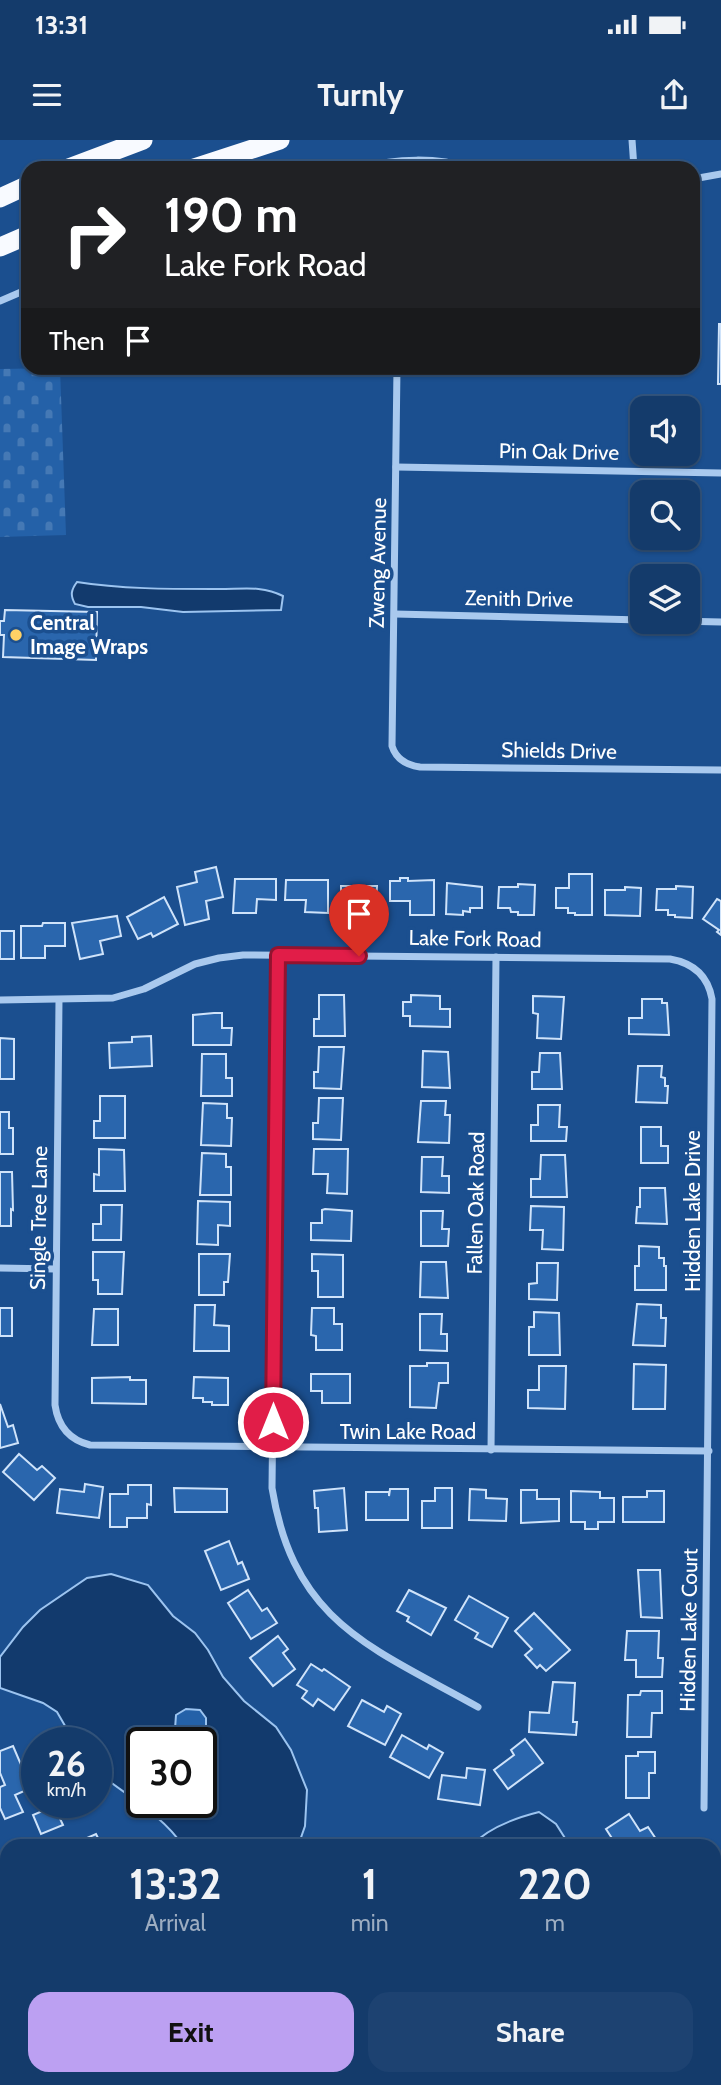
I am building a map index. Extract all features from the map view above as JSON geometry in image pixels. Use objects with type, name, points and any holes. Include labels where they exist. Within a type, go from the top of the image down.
[{"type":"highway","points":[[88,161],[143,140]]},
{"type":"highway","points":[[216,161],[280,140]]},
{"type":"highway","points":[[0,198],[21,189]]},
{"type":"highway","points":[[0,247],[21,237]]},
{"type":"street","points":[[632,140],[634,161]]},
{"type":"street","points":[[700,178],[721,174]]},
{"type":"street","points":[[0,301],[21,292]]},
{"type":"street","name":"Zweng Avenue","points":[[397,375],[392,746],[398,758]]},
{"type":"street","name":"Pin Oak Drive","points":[[396,467],[721,473]]},
{"type":"street","name":"Zenith Drive","points":[[395,614],[630,620]]},
{"type":"street","points":[[700,622],[721,622]]},
{"type":"street","name":"Shields Drive","points":[[398,758],[412,766],[420,767],[721,771]]},
{"type":"street","points":[[278,955],[272,1488],[281,1530],[298,1571],[318,1601],[343,1627],[365,1643],[478,1707]]},
{"type":"street","name":"Lake Fork Road","points":[[0,1000],[98,1000],[129,994],[195,964],[219,958],[278,955],[670,959],[688,963],[702,974]]},
{"type":"street","name":"Fallen Oak Road","points":[[491,1450],[496,957]]},
{"type":"street","name":"Hidden Lake Drive","points":[[702,974],[711,990],[712,999],[709,1451]]},
{"type":"street","name":"Single Tree Lane","points":[[59,1000],[55,1405],[59,1421],[68,1434]]},
{"type":"street","points":[[0,1268],[55,1269]]},
{"type":"street","name":"Twin Lake Road","points":[[68,1434],[90,1445],[709,1451]]},
{"type":"street","name":"Hidden Lake Court","points":[[704,1808],[709,1451]]},
{"type":"green space","points":[[0,369],[21,369],[21,375],[60,375],[66,535],[0,537]]},
{"type":"green space","points":[[186,1709],[200,1710],[206,1727],[175,1727],[176,1715]]},
{"type":"shaded area","points":[[77,582],[145,588],[257,589],[283,596],[281,610],[183,612],[141,607],[88,607],[73,601],[73,588]]},
{"type":"shaded area","points":[[111,1574],[148,1585],[173,1616],[195,1633],[223,1677],[244,1701],[276,1727],[291,1750],[307,1790],[305,1826],[300,1839],[178,1839],[158,1818],[217,1818],[217,1727],[206,1727],[206,1718],[200,1710],[186,1709],[176,1715],[175,1727],[126,1727],[126,1794],[112,1783],[112,1727],[66,1727],[57,1712],[43,1703],[0,1688],[0,1657],[40,1610],[87,1578]]},
{"type":"shaded area","points":[[539,1812],[556,1824],[566,1839],[479,1839],[502,1824]]},
{"type":"building","points":[[721,324],[721,384],[718,384]]},
{"type":"building","points":[[5,610],[97,612],[96,660],[3,657],[4,635],[0,635],[0,621],[4,621]]},
{"type":"building","points":[[216,867],[223,897],[206,901],[209,919],[185,925],[177,887],[197,882],[195,872]]},
{"type":"building","points":[[569,874],[592,874],[592,915],[575,915],[568,913],[568,908],[556,908],[556,888],[569,888]]},
{"type":"building","points":[[400,878],[408,878],[408,881],[434,880],[434,915],[410,915],[410,901],[390,901],[390,881],[400,881]]},
{"type":"building","points":[[235,879],[276,879],[276,900],[257,899],[256,913],[233,913]]},
{"type":"building","points":[[286,880],[328,880],[328,913],[305,912],[306,900],[285,900]]},
{"type":"building","points":[[447,883],[482,887],[482,908],[470,908],[470,912],[463,911],[463,915],[446,914]]},
{"type":"building","points":[[518,884],[535,885],[534,915],[518,915],[518,912],[511,912],[510,908],[498,908],[499,887],[518,887]]},
{"type":"building","points":[[341,886],[377,886],[376,907],[365,906],[365,911],[341,913]]},
{"type":"building","points":[[676,886],[693,887],[692,918],[675,917],[668,915],[668,910],[656,910],[657,889],[676,889]]},
{"type":"building","points":[[625,887],[641,888],[640,916],[605,915],[605,890],[625,890]]},
{"type":"building","points":[[164,897],[178,924],[153,937],[151,933],[138,939],[127,917]]},
{"type":"building","points":[[717,899],[721,901],[721,935],[717,932],[719,930],[703,919]]},
{"type":"building","points":[[117,916],[121,936],[100,941],[103,954],[80,959],[72,923]]},
{"type":"building","points":[[43,923],[65,923],[65,946],[45,946],[45,958],[21,958],[21,926],[42,926]]},
{"type":"building","points":[[0,931],[14,931],[14,959],[0,959]]},
{"type":"building","points":[[319,995],[344,995],[345,1036],[314,1036],[314,1019],[319,1019]]},
{"type":"building","points":[[411,995],[440,996],[440,1009],[450,1009],[450,1027],[410,1026],[410,1016],[403,1016],[403,1002],[411,1002]]},
{"type":"building","points":[[533,996],[564,997],[561,1039],[537,1038],[538,1014],[533,1013]]},
{"type":"building","points":[[642,999],[662,999],[662,1003],[667,1003],[669,1035],[629,1034],[629,1018],[642,1018]]},
{"type":"building","points":[[222,1013],[222,1028],[232,1028],[231,1045],[193,1045],[193,1015]]},
{"type":"building","points":[[151,1036],[152,1066],[110,1068],[109,1043],[132,1042],[132,1037]]},
{"type":"building","points":[[0,1038],[14,1039],[14,1079],[0,1079]]},
{"type":"building","points":[[319,1047],[344,1047],[341,1089],[314,1088]]},
{"type":"building","points":[[423,1051],[448,1052],[450,1088],[422,1087]]},
{"type":"building","points":[[540,1053],[560,1053],[562,1089],[532,1089],[532,1072],[539,1072]]},
{"type":"building","points":[[202,1054],[226,1054],[226,1078],[232,1078],[232,1096],[201,1096]]},
{"type":"building","points":[[638,1066],[662,1066],[661,1077],[665,1078],[665,1086],[668,1086],[667,1103],[636,1102]]},
{"type":"building","points":[[100,1096],[125,1096],[125,1138],[94,1138],[94,1121],[100,1121]]},
{"type":"building","points":[[319,1098],[343,1098],[341,1140],[313,1139],[313,1123],[318,1123]]},
{"type":"building","points":[[421,1101],[446,1101],[445,1115],[450,1115],[449,1143],[418,1142]]},
{"type":"building","points":[[203,1103],[227,1104],[227,1118],[232,1118],[231,1146],[201,1145]]},
{"type":"building","points":[[538,1105],[560,1105],[559,1127],[567,1127],[566,1141],[531,1141],[531,1125],[538,1125]]},
{"type":"building","points":[[0,1112],[9,1112],[9,1128],[13,1128],[13,1154],[0,1154]]},
{"type":"building","points":[[641,1127],[661,1127],[661,1146],[668,1146],[668,1163],[641,1163]]},
{"type":"building","points":[[99,1149],[124,1150],[125,1191],[94,1191],[94,1174],[99,1175]]},
{"type":"building","points":[[314,1149],[348,1149],[347,1194],[327,1193],[328,1174],[313,1174]]},
{"type":"building","points":[[202,1153],[226,1154],[226,1167],[231,1167],[231,1195],[200,1195]]},
{"type":"building","points":[[541,1155],[565,1155],[567,1197],[531,1197],[531,1179],[540,1179]]},
{"type":"building","points":[[422,1157],[443,1157],[442,1176],[449,1176],[449,1193],[421,1192]]},
{"type":"building","points":[[0,1172],[12,1172],[11,1226],[0,1226]]},
{"type":"building","points":[[640,1188],[665,1188],[667,1224],[636,1223],[637,1207],[640,1207]]},
{"type":"building","points":[[198,1201],[230,1202],[230,1226],[218,1225],[218,1245],[197,1244]]},
{"type":"building","points":[[101,1205],[122,1205],[121,1240],[93,1240],[93,1224],[101,1224]]},
{"type":"building","points":[[531,1206],[564,1207],[563,1250],[542,1249],[543,1230],[530,1230]]},
{"type":"building","points":[[322,1210],[352,1211],[351,1241],[311,1240],[311,1223],[322,1223]]},
{"type":"building","points":[[421,1211],[443,1211],[442,1229],[449,1229],[448,1246],[421,1246]]},
{"type":"building","points":[[639,1246],[659,1247],[659,1258],[664,1258],[666,1266],[666,1290],[635,1290],[635,1266],[639,1266]]},
{"type":"building","points":[[93,1252],[124,1252],[122,1294],[98,1294],[98,1280],[93,1280]]},
{"type":"building","points":[[199,1254],[230,1254],[224,1295],[199,1295]]},
{"type":"building","points":[[312,1254],[343,1255],[343,1297],[318,1297],[318,1271],[312,1271]]},
{"type":"building","points":[[421,1262],[446,1262],[448,1298],[420,1297]]},
{"type":"building","points":[[537,1263],[558,1263],[557,1300],[529,1299],[529,1284],[537,1283]]},
{"type":"building","points":[[637,1304],[661,1305],[661,1318],[666,1318],[665,1346],[633,1345]]},
{"type":"building","points":[[195,1305],[215,1305],[214,1325],[229,1326],[229,1351],[194,1351]]},
{"type":"building","points":[[0,1308],[12,1308],[12,1336],[0,1336]]},
{"type":"building","points":[[312,1308],[334,1308],[334,1324],[342,1324],[342,1350],[316,1350],[316,1336],[311,1335]]},
{"type":"building","points":[[94,1309],[118,1309],[118,1345],[92,1345]]},
{"type":"building","points":[[534,1312],[559,1313],[560,1355],[529,1355],[529,1327],[534,1327]]},
{"type":"building","points":[[420,1314],[442,1314],[441,1334],[447,1334],[447,1351],[420,1350]]},
{"type":"building","points":[[427,1363],[448,1363],[448,1383],[439,1383],[436,1408],[410,1407],[410,1366],[427,1366]]},
{"type":"building","points":[[634,1364],[666,1365],[665,1409],[633,1409]]},
{"type":"building","points":[[539,1366],[566,1366],[565,1409],[528,1408],[528,1390],[539,1390]]},
{"type":"building","points":[[311,1374],[350,1374],[350,1403],[322,1403],[322,1391],[311,1391]]},
{"type":"building","points":[[130,1377],[130,1380],[146,1380],[146,1404],[92,1403],[92,1378]]},
{"type":"building","points":[[194,1377],[228,1378],[228,1405],[212,1405],[212,1402],[203,1402],[203,1398],[193,1398]]},
{"type":"building","points":[[0,1404],[8,1427],[13,1425],[18,1443],[0,1448]]},
{"type":"building","points":[[19,1454],[37,1470],[42,1466],[55,1478],[34,1500],[3,1472]]},
{"type":"building","points":[[85,1484],[103,1487],[99,1518],[57,1513],[60,1489],[84,1492]]},
{"type":"building","points":[[128,1485],[151,1485],[151,1505],[147,1504],[147,1518],[127,1518],[127,1527],[110,1527],[110,1494],[128,1494]]},
{"type":"building","points":[[174,1488],[227,1489],[227,1512],[175,1512]]},
{"type":"building","points":[[344,1488],[347,1530],[319,1532],[314,1491]]},
{"type":"building","points":[[435,1488],[452,1488],[452,1528],[422,1528],[422,1501],[435,1501]]},
{"type":"building","points":[[390,1489],[408,1489],[408,1520],[366,1520],[366,1492],[389,1492],[389,1496]]},
{"type":"building","points":[[470,1489],[486,1490],[486,1498],[507,1499],[506,1521],[469,1520]]},
{"type":"building","points":[[521,1490],[537,1490],[537,1499],[559,1499],[559,1521],[521,1523]]},
{"type":"building","points":[[571,1491],[600,1492],[600,1498],[614,1498],[614,1522],[598,1522],[598,1529],[585,1529],[585,1522],[571,1522]]},
{"type":"building","points":[[647,1491],[664,1491],[664,1522],[623,1522],[623,1497],[647,1497]]},
{"type":"building","points":[[229,1541],[238,1564],[242,1562],[249,1579],[221,1590],[205,1551]]},
{"type":"building","points":[[638,1570],[660,1570],[662,1618],[641,1617]]},
{"type":"building","points":[[248,1590],[262,1611],[267,1608],[277,1623],[251,1639],[228,1603]]},
{"type":"building","points":[[409,1590],[446,1608],[431,1635],[407,1621],[409,1617],[397,1611]]},
{"type":"building","points":[[469,1596],[508,1618],[492,1647],[475,1638],[478,1633],[455,1620]]},
{"type":"building","points":[[534,1613],[570,1650],[546,1671],[540,1665],[537,1668],[525,1655],[532,1649],[515,1631]]},
{"type":"building","points":[[627,1631],[659,1631],[658,1658],[663,1658],[662,1677],[636,1677],[636,1660],[625,1660]]},
{"type":"building","points":[[278,1636],[288,1649],[283,1653],[295,1669],[273,1686],[250,1658]]},
{"type":"building","points":[[311,1664],[322,1671],[324,1669],[350,1687],[334,1710],[318,1699],[313,1706],[302,1698],[307,1691],[297,1685]]},
{"type":"building","points":[[553,1682],[575,1683],[573,1722],[577,1722],[576,1735],[529,1732],[530,1712],[549,1713]]},
{"type":"building","points":[[641,1691],[662,1691],[662,1713],[652,1713],[651,1737],[627,1737],[628,1695],[640,1695]]},
{"type":"building","points":[[362,1700],[384,1712],[387,1706],[401,1714],[385,1745],[348,1726]]},
{"type":"building","points":[[402,1735],[427,1749],[429,1745],[443,1753],[429,1778],[390,1757]]},
{"type":"building","points":[[525,1739],[543,1763],[508,1789],[494,1770],[514,1755],[511,1750]]},
{"type":"building","points":[[13,1746],[21,1765],[21,1792],[15,1795],[21,1813],[5,1819],[0,1808],[0,1787],[5,1785],[0,1773],[0,1751]]},
{"type":"building","points":[[638,1752],[655,1752],[655,1773],[649,1773],[649,1798],[626,1798],[626,1756],[638,1756]]},
{"type":"building","points":[[467,1768],[485,1770],[480,1805],[438,1799],[442,1775],[466,1778]]},
{"type":"building","points":[[629,1814],[640,1831],[648,1827],[656,1839],[612,1839],[606,1829]]},
{"type":"building","points":[[34,1818],[60,1818],[63,1825],[41,1834]]},
{"type":"building","points":[[96,1834],[98,1839],[85,1839]]},
{"type":"place","name":"Central Image Wraps","points":[[16,635]]},
{"type":"route","points":[[273,1422],[278,955],[359,956]]}]
